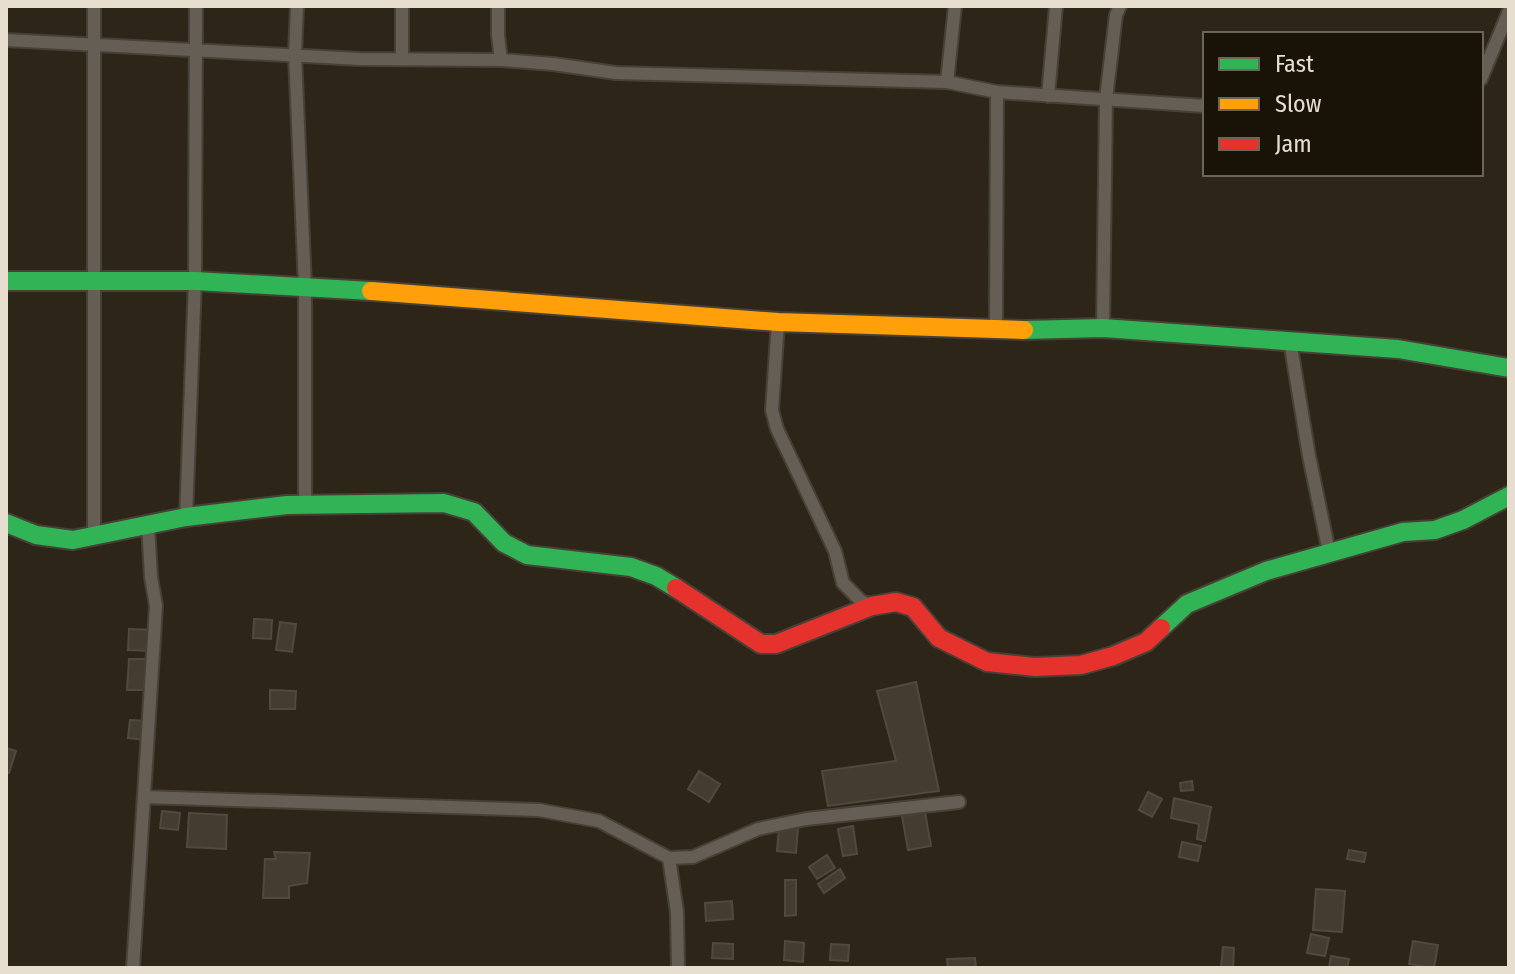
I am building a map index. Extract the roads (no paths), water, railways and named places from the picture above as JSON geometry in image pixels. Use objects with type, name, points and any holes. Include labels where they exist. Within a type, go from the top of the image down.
[{"type":"street","points":[[94,6],[94,536]]},
{"type":"street","points":[[186,517],[195,281],[196,6]]},
{"type":"street","points":[[297,6],[295,55],[305,286],[305,505]]},
{"type":"street","points":[[402,6],[402,59]]},
{"type":"street","points":[[498,6],[501,60]]},
{"type":"street","points":[[947,82],[955,6]]},
{"type":"street","points":[[1048,96],[1056,6]]},
{"type":"street","points":[[1103,328],[1106,99],[1116,15],[1120,6]]},
{"type":"street","points":[[1483,74],[1509,11]]},
{"type":"street","points":[[6,40],[295,55],[501,60],[616,73],[947,82],[997,92],[1203,106]]},
{"type":"street","points":[[996,328],[997,92]]},
{"type":"street","points":[[6,281],[195,281],[305,286],[778,322],[1103,328],[1398,349],[1509,368]]},
{"type":"street","points":[[778,322],[772,410],[777,429],[835,551],[843,583],[861,601],[872,606]]},
{"type":"street","points":[[1290,341],[1329,552]]},
{"type":"street","points":[[6,523],[36,535],[73,540],[186,517],[305,505],[444,503],[474,512],[504,543],[527,555],[631,567],[656,576],[761,644],[776,644],[872,606],[896,602],[913,607],[939,638],[987,662],[1035,667],[1081,665],[1113,656],[1146,642],[1187,604],[1266,571],[1403,532],[1435,530],[1463,520],[1509,496]]},
{"type":"street","points":[[133,968],[156,606],[148,525]]},
{"type":"street","points":[[144,797],[539,810],[599,821],[669,858],[693,857],[758,829],[806,819],[959,802]]},
{"type":"street","points":[[669,858],[677,912],[678,968]]}]
